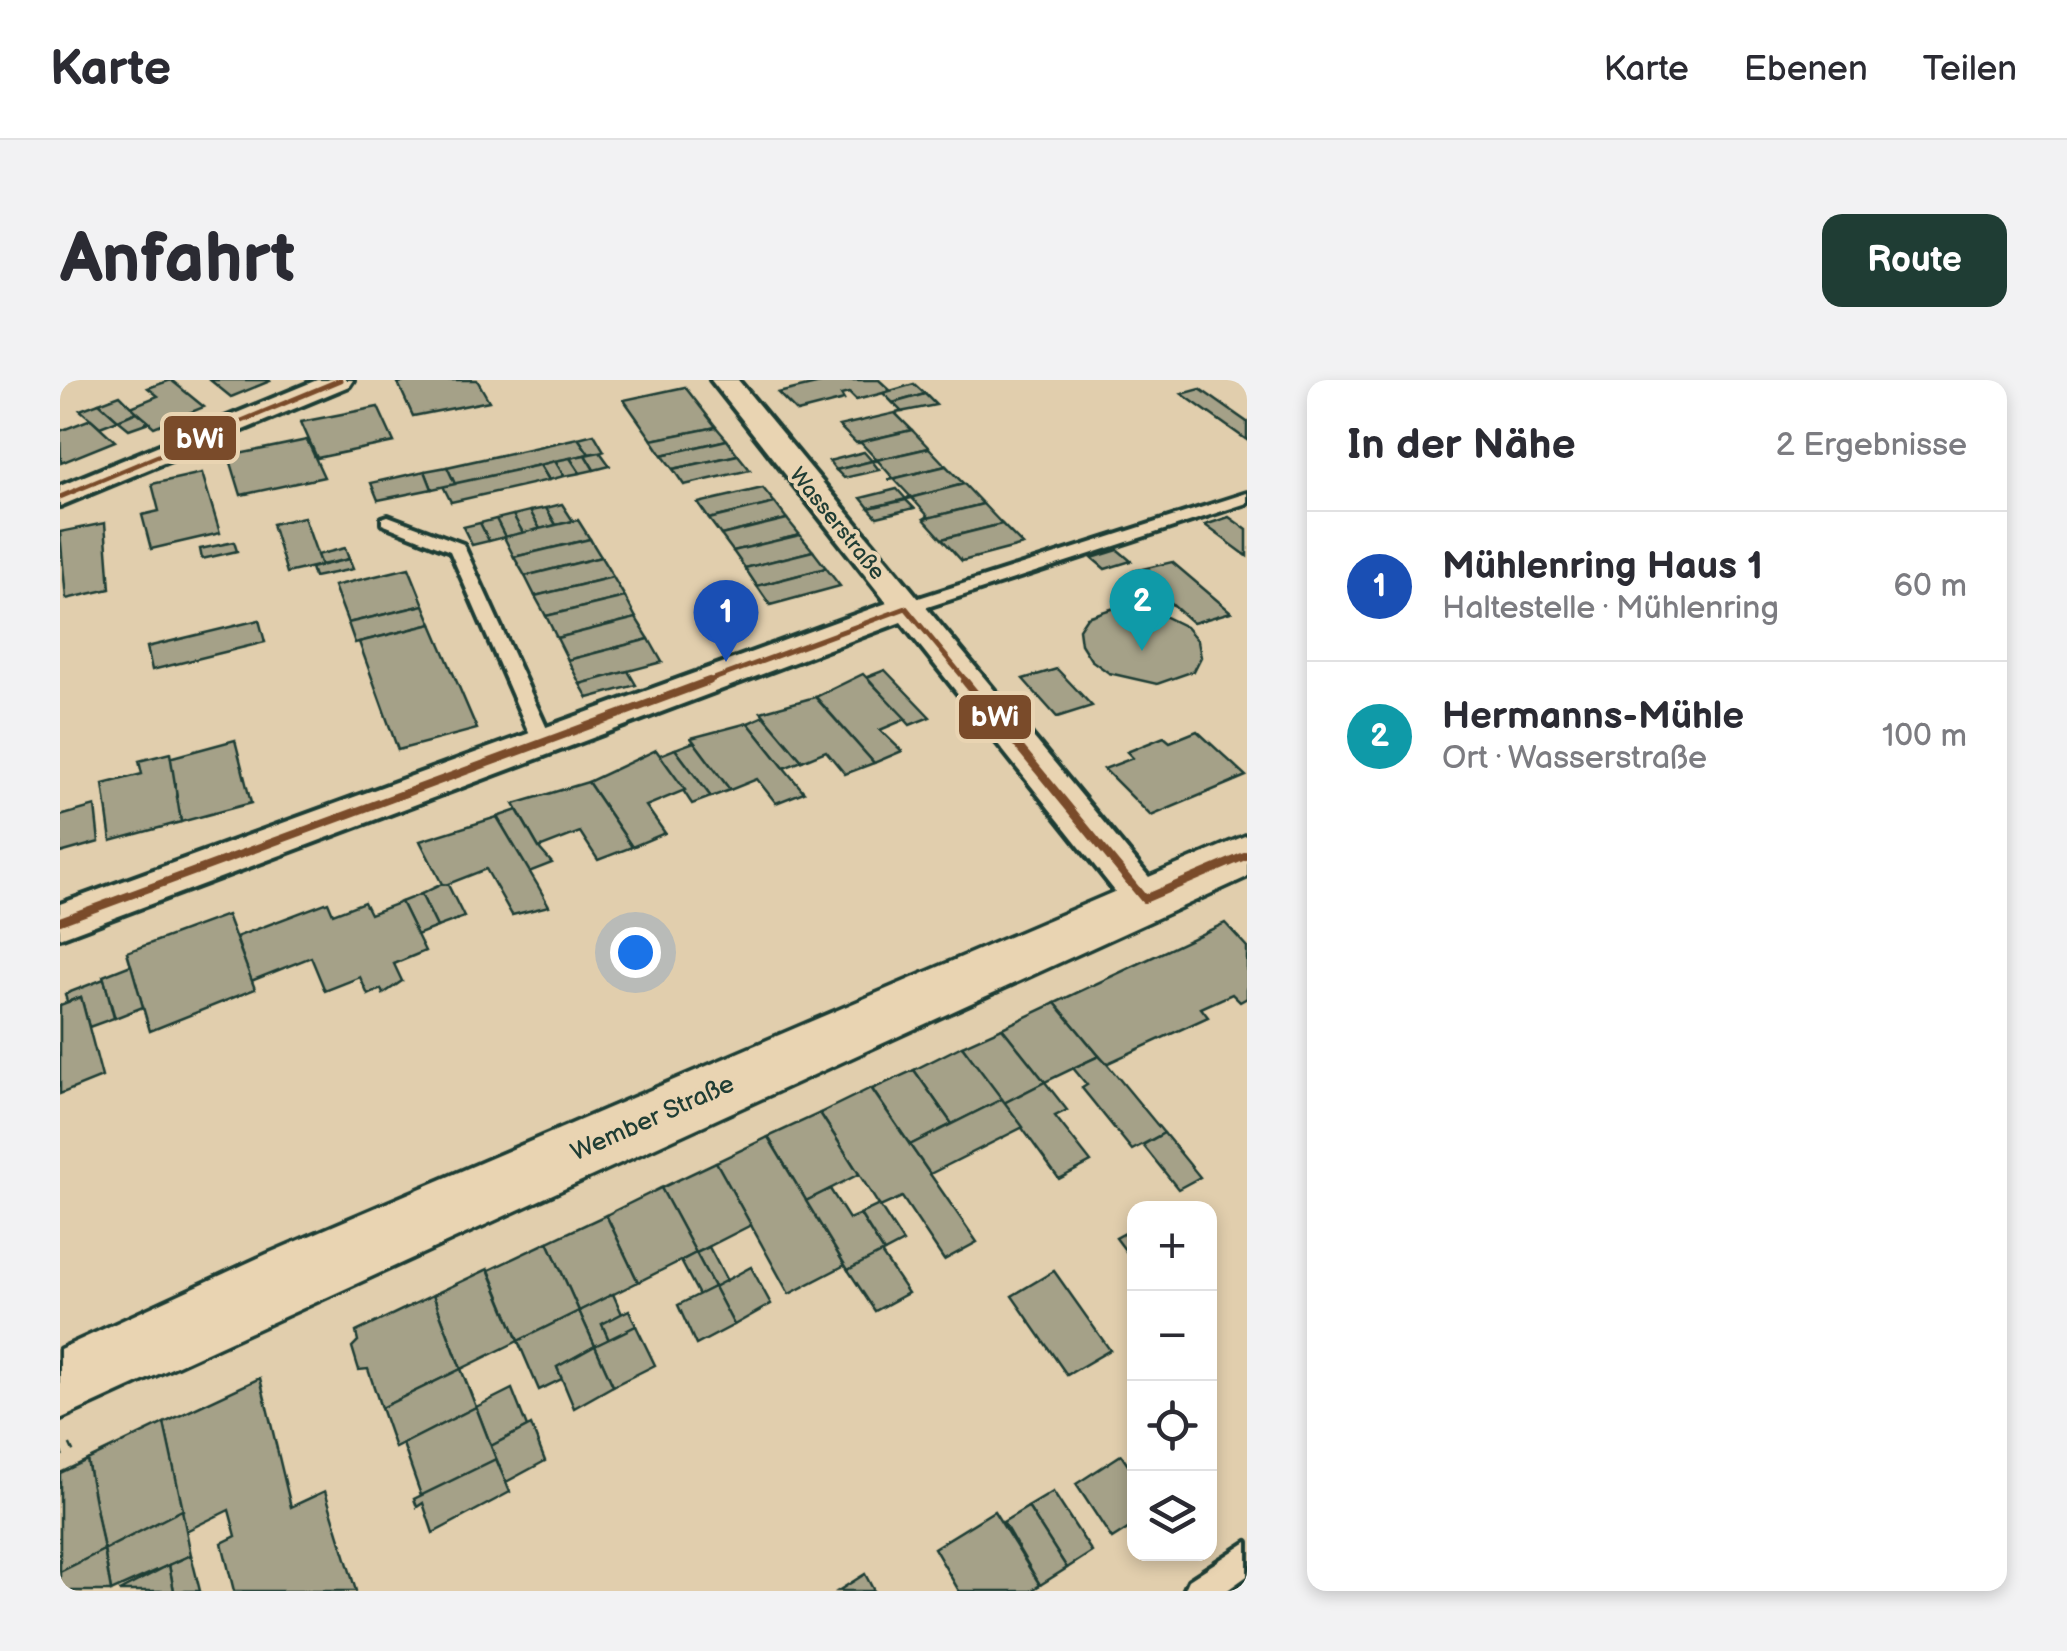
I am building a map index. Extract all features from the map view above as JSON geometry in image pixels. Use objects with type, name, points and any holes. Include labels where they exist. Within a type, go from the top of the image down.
[{"type":"street","points":[[60,496],[340,380]]},
{"type":"street","name":"Wasserstraße","points":[[724,380],[1144,899]]},
{"type":"street","points":[[60,920],[906,608]]},
{"type":"street","name":"Wember Straße","points":[[60,1385],[290,1277],[1247,855]]},
{"type":"lane","points":[[906,608],[1247,498]]},
{"type":"lane","points":[[388,521],[457,548],[543,742]]},
{"type":"lane","points":[[1200,1591],[1247,1557]]},
{"type":"building","points":[[171,380],[204,407],[154,427],[131,407],[158,396],[148,388]]},
{"type":"building","points":[[210,380],[269,380],[270,381],[231,397]]},
{"type":"building","points":[[477,380],[489,401],[413,416],[398,383]]},
{"type":"building","points":[[833,380],[879,380],[891,391],[856,400],[849,393],[841,395],[844,400],[797,412],[778,393]]},
{"type":"building","points":[[914,384],[925,394],[893,403],[883,393]]},
{"type":"building","points":[[685,387],[716,427],[652,440],[624,400]]},
{"type":"building","points":[[1200,389],[1247,422],[1247,440],[1182,394]]},
{"type":"building","points":[[925,394],[936,405],[902,412],[893,403]]},
{"type":"building","points":[[120,395],[137,412],[118,420],[99,403]]},
{"type":"building","points":[[99,403],[118,420],[100,427],[80,410]]},
{"type":"building","points":[[378,407],[394,442],[317,458],[301,422]]},
{"type":"building","points":[[137,412],[149,422],[129,429],[118,420]]},
{"type":"building","points":[[895,413],[912,430],[856,443],[839,426]]},
{"type":"building","points":[[91,419],[115,441],[61,463],[60,431]]},
{"type":"building","points":[[716,427],[727,440],[662,455],[652,440]]},
{"type":"building","points":[[912,430],[929,448],[872,461],[876,459],[861,443],[856,443]]},
{"type":"building","points":[[594,434],[604,451],[589,454],[578,438]]},
{"type":"building","points":[[578,438],[589,454],[455,484],[447,467]]},
{"type":"building","points":[[307,440],[324,477],[241,495],[229,456]]},
{"type":"building","points":[[727,440],[738,455],[673,469],[662,455]]},
{"type":"building","points":[[929,448],[946,466],[888,480],[893,478],[878,461],[872,461]]},
{"type":"building","points":[[600,452],[610,466],[594,470],[585,455]]},
{"type":"building","points":[[864,452],[872,461],[836,470],[829,461]]},
{"type":"building","points":[[585,455],[594,470],[580,473],[570,458]]},
{"type":"building","points":[[738,455],[750,470],[684,485],[673,469]]},
{"type":"building","points":[[570,458],[580,473],[564,476],[555,461]]},
{"type":"building","points":[[555,461],[564,476],[549,480],[540,465]]},
{"type":"building","points":[[872,461],[879,470],[844,478],[836,470]]},
{"type":"building","points":[[540,465],[549,480],[451,502],[443,486]]},
{"type":"building","points":[[946,466],[964,484],[906,499],[910,496],[894,479],[888,480]]},
{"type":"building","points":[[447,467],[455,484],[432,489],[425,471]]},
{"type":"building","points":[[425,471],[432,489],[378,500],[371,483]]},
{"type":"building","points":[[202,473],[220,533],[151,549],[142,515],[159,511],[152,484]]},
{"type":"building","points":[[964,484],[983,504],[924,519],[928,516],[912,498],[906,499]]},
{"type":"building","points":[[763,488],[775,503],[709,519],[698,503]]},
{"type":"building","points":[[897,489],[906,499],[869,508],[861,498]]},
{"type":"building","points":[[906,500],[914,508],[877,517],[869,508]]},
{"type":"building","points":[[775,503],[787,519],[721,535],[709,519]]},
{"type":"building","points":[[562,504],[573,521],[556,525],[546,508]]},
{"type":"building","points":[[983,504],[1002,524],[942,539],[924,519]]},
{"type":"building","points":[[546,508],[556,525],[540,529],[530,511]]},
{"type":"building","points":[[530,511],[540,529],[523,533],[513,515]]},
{"type":"building","points":[[513,515],[523,533],[505,537],[496,519]]},
{"type":"building","points":[[304,517],[321,565],[287,573],[272,524]]},
{"type":"building","points":[[1229,517],[1247,530],[1247,556],[1205,525]]},
{"type":"building","points":[[496,519],[505,537],[489,541],[480,523]]},
{"type":"building","points":[[787,519],[800,535],[733,551],[721,535]]},
{"type":"building","points":[[578,520],[590,539],[514,557],[504,537]]},
{"type":"building","points":[[105,523],[110,589],[66,599],[60,532]]},
{"type":"building","points":[[480,523],[489,541],[472,545],[463,527]]},
{"type":"building","points":[[1002,524],[1023,545],[962,561],[942,539]]},
{"type":"building","points":[[800,535],[813,551],[745,568],[733,551]]},
{"type":"building","points":[[590,539],[601,557],[525,576],[514,557]]},
{"type":"building","points":[[234,542],[237,551],[202,559],[200,549]]},
{"type":"building","points":[[345,548],[349,559],[321,565],[317,555]]},
{"type":"building","points":[[1118,550],[1131,561],[1105,569],[1092,558]]},
{"type":"building","points":[[813,551],[826,568],[757,586],[745,568]]},
{"type":"building","points":[[601,557],[613,577],[535,596],[525,576]]},
{"type":"building","points":[[349,559],[353,569],[314,577],[311,568]]},
{"type":"building","points":[[1172,562],[1231,612],[1193,623],[1134,571]]},
{"type":"building","points":[[409,568],[424,605],[348,623],[334,586]]},
{"type":"building","points":[[826,568],[840,586],[770,605],[757,586]]},
{"type":"building","points":[[613,577],[625,597],[546,616],[535,596]]},
{"type":"building","points":[[625,597],[636,618],[557,638],[546,616]]},
{"type":"building","points":[[424,605],[432,624],[355,643],[348,623]]},
{"type":"building","points":[[1123,605],[1145,607],[1186,627],[1198,641],[1201,657],[1194,671],[1157,684],[1109,673],[1091,660],[1081,644],[1079,629],[1087,617]]},
{"type":"building","points":[[636,618],[649,639],[568,660],[557,638]]},
{"type":"building","points":[[259,620],[265,642],[152,670],[147,647]]},
{"type":"building","points":[[432,624],[477,729],[398,750],[359,642]]},
{"type":"building","points":[[649,639],[662,662],[580,684],[568,660]]},
{"type":"building","points":[[1057,669],[1092,706],[1057,717],[1023,679]]},
{"type":"building","points":[[885,670],[930,717],[910,725],[867,677]]},
{"type":"building","points":[[628,671],[636,685],[588,698],[580,684]]},
{"type":"building","points":[[863,674],[906,719],[880,730],[902,751],[874,763],[816,697]]},
{"type":"building","points":[[815,697],[874,763],[845,774],[826,751],[802,761],[761,712]]},
{"type":"building","points":[[764,716],[802,761],[784,768],[748,723]]},
{"type":"building","points":[[748,723],[804,792],[776,803],[757,779],[730,790],[691,738]]},
{"type":"building","points":[[1197,731],[1246,776],[1151,816],[1104,769],[1133,758],[1127,752],[1164,737],[1170,742]]},
{"type":"building","points":[[235,740],[251,803],[181,822],[169,758]]},
{"type":"building","points":[[694,742],[730,790],[711,797],[675,749]]},
{"type":"building","points":[[675,749],[711,797],[692,804],[660,755]]},
{"type":"building","points":[[656,750],[685,790],[646,806],[665,833],[632,847],[588,782]]},
{"type":"building","points":[[170,753],[181,822],[111,841],[103,784],[142,774],[139,761]]},
{"type":"building","points":[[588,782],[632,847],[598,860],[580,832],[539,848],[514,804]]},
{"type":"building","points":[[95,806],[99,842],[60,853],[60,816]]},
{"type":"building","points":[[517,810],[552,863],[529,872],[497,817]]},
{"type":"building","points":[[497,817],[549,906],[512,915],[486,869],[443,886],[420,841]]},
{"type":"building","points":[[448,885],[464,917],[437,927],[421,894]]},
{"type":"building","points":[[421,894],[437,927],[417,935],[401,902]]},
{"type":"building","points":[[328,902],[333,914],[364,902],[370,914],[401,902],[425,951],[394,964],[402,981],[383,994],[381,989],[368,995],[360,977],[325,991],[311,957],[251,981],[236,937]]},
{"type":"building","points":[[227,915],[255,989],[150,1031],[127,952]]},
{"type":"building","points":[[1225,923],[1247,947],[1247,998],[1240,1002],[1232,994],[1201,1008],[1208,1017],[1106,1064],[1055,1003]]},
{"type":"building","points":[[131,965],[143,1007],[115,1018],[103,976]]},
{"type":"building","points":[[104,979],[114,1018],[89,1027],[81,997],[67,1002],[65,994]]},
{"type":"building","points":[[81,997],[102,1077],[60,1094],[60,1005]]},
{"type":"building","points":[[1055,1003],[1099,1056],[1045,1082],[1002,1028]]},
{"type":"building","points":[[1002,1028],[1045,1082],[1004,1103],[962,1046]]},
{"type":"building","points":[[962,1046],[1002,1099],[952,1124],[914,1070]]},
{"type":"building","points":[[1099,1056],[1164,1133],[1132,1150],[1082,1088],[1087,1085],[1073,1068]]},
{"type":"building","points":[[914,1070],[952,1124],[910,1145],[872,1089]]},
{"type":"building","points":[[1045,1082],[1067,1110],[1055,1116],[1091,1162],[1059,1179],[1004,1103]]},
{"type":"building","points":[[871,1088],[977,1242],[944,1260],[902,1197],[880,1207],[820,1113]]},
{"type":"building","points":[[1002,1099],[1023,1127],[930,1174],[910,1145]]},
{"type":"building","points":[[820,1113],[859,1174],[806,1201],[768,1137]]},
{"type":"building","points":[[1164,1133],[1200,1177],[1178,1189],[1143,1145]]},
{"type":"building","points":[[768,1137],[845,1265],[789,1294],[716,1162]]},
{"type":"building","points":[[716,1162],[751,1225],[696,1253],[661,1188]]},
{"type":"building","points":[[661,1188],[696,1253],[638,1282],[606,1215]]},
{"type":"building","points":[[830,1189],[849,1219],[860,1214],[884,1252],[848,1270],[806,1201]]},
{"type":"building","points":[[879,1205],[903,1242],[884,1252],[860,1214]]},
{"type":"building","points":[[606,1215],[638,1282],[579,1311],[548,1242]]},
{"type":"building","points":[[1127,1232],[1127,1253],[1116,1238]]},
{"type":"building","points":[[548,1242],[579,1311],[518,1341],[489,1270]]},
{"type":"building","points":[[709,1247],[727,1281],[714,1287],[696,1253]]},
{"type":"building","points":[[696,1253],[714,1287],[699,1295],[681,1261]]},
{"type":"building","points":[[881,1253],[908,1293],[875,1311],[848,1270]]},
{"type":"building","points":[[751,1267],[771,1304],[734,1325],[714,1287]]},
{"type":"building","points":[[488,1269],[518,1341],[461,1369],[433,1295]]},
{"type":"building","points":[[1054,1271],[1110,1350],[1067,1375],[1012,1296]]},
{"type":"building","points":[[714,1287],[734,1325],[696,1345],[678,1305]]},
{"type":"building","points":[[613,1294],[622,1314],[602,1324],[609,1340],[595,1346],[579,1311]]},
{"type":"building","points":[[433,1295],[461,1369],[381,1408],[368,1369],[359,1370],[352,1347],[358,1341],[356,1332]]},
{"type":"building","points":[[629,1310],[636,1326],[609,1340],[602,1324]]},
{"type":"building","points":[[579,1311],[595,1346],[557,1367],[562,1379],[539,1390],[518,1341]]},
{"type":"building","points":[[636,1326],[655,1365],[613,1386],[595,1346]]},
{"type":"building","points":[[595,1346],[613,1386],[574,1408],[557,1367]]},
{"type":"building","points":[[461,1369],[476,1407],[395,1448],[381,1408]]},
{"type":"building","points":[[260,1378],[291,1507],[325,1491],[356,1591],[234,1591],[222,1543],[236,1536],[229,1510],[186,1531],[164,1423]]},
{"type":"building","points":[[512,1389],[527,1427],[491,1446],[476,1407]]},
{"type":"building","points":[[476,1407],[496,1459],[422,1498],[403,1444]]},
{"type":"building","points":[[164,1423],[183,1510],[104,1550],[87,1460]]},
{"type":"building","points":[[531,1425],[545,1461],[506,1482],[491,1446]]},
{"type":"building","points":[[1121,1455],[1127,1464],[1127,1529],[1112,1539],[1076,1484]]},
{"type":"building","points":[[496,1459],[510,1492],[433,1533],[423,1503],[417,1507],[414,1499]]},
{"type":"building","points":[[87,1460],[104,1550],[60,1572],[60,1473]]},
{"type":"building","points":[[1053,1492],[1092,1552],[1067,1568],[1028,1507]]},
{"type":"building","points":[[1028,1507],[1067,1568],[1040,1585],[1003,1522]]},
{"type":"building","points":[[182,1510],[191,1555],[111,1591],[104,1550]]},
{"type":"building","points":[[994,1511],[1040,1585],[1031,1591],[959,1591],[934,1548]]},
{"type":"building","points":[[104,1550],[111,1591],[60,1591],[60,1572]]},
{"type":"building","points":[[191,1555],[200,1591],[174,1591],[169,1565]]},
{"type":"building","points":[[169,1565],[174,1591],[119,1591]]},
{"type":"building","points":[[865,1574],[874,1591],[838,1591]]},
{"type":"transit line","name":"bWi","points":[[60,497],[340,380]]},
{"type":"transit line","name":"bWi","points":[[60,921],[906,608],[1144,899],[1247,855]]},
{"type":"place","name":"Hermanns-Mühle","points":[[1142,651]]},
{"type":"place","name":"Mühlenring Haus 1","points":[[726,662]]}]
